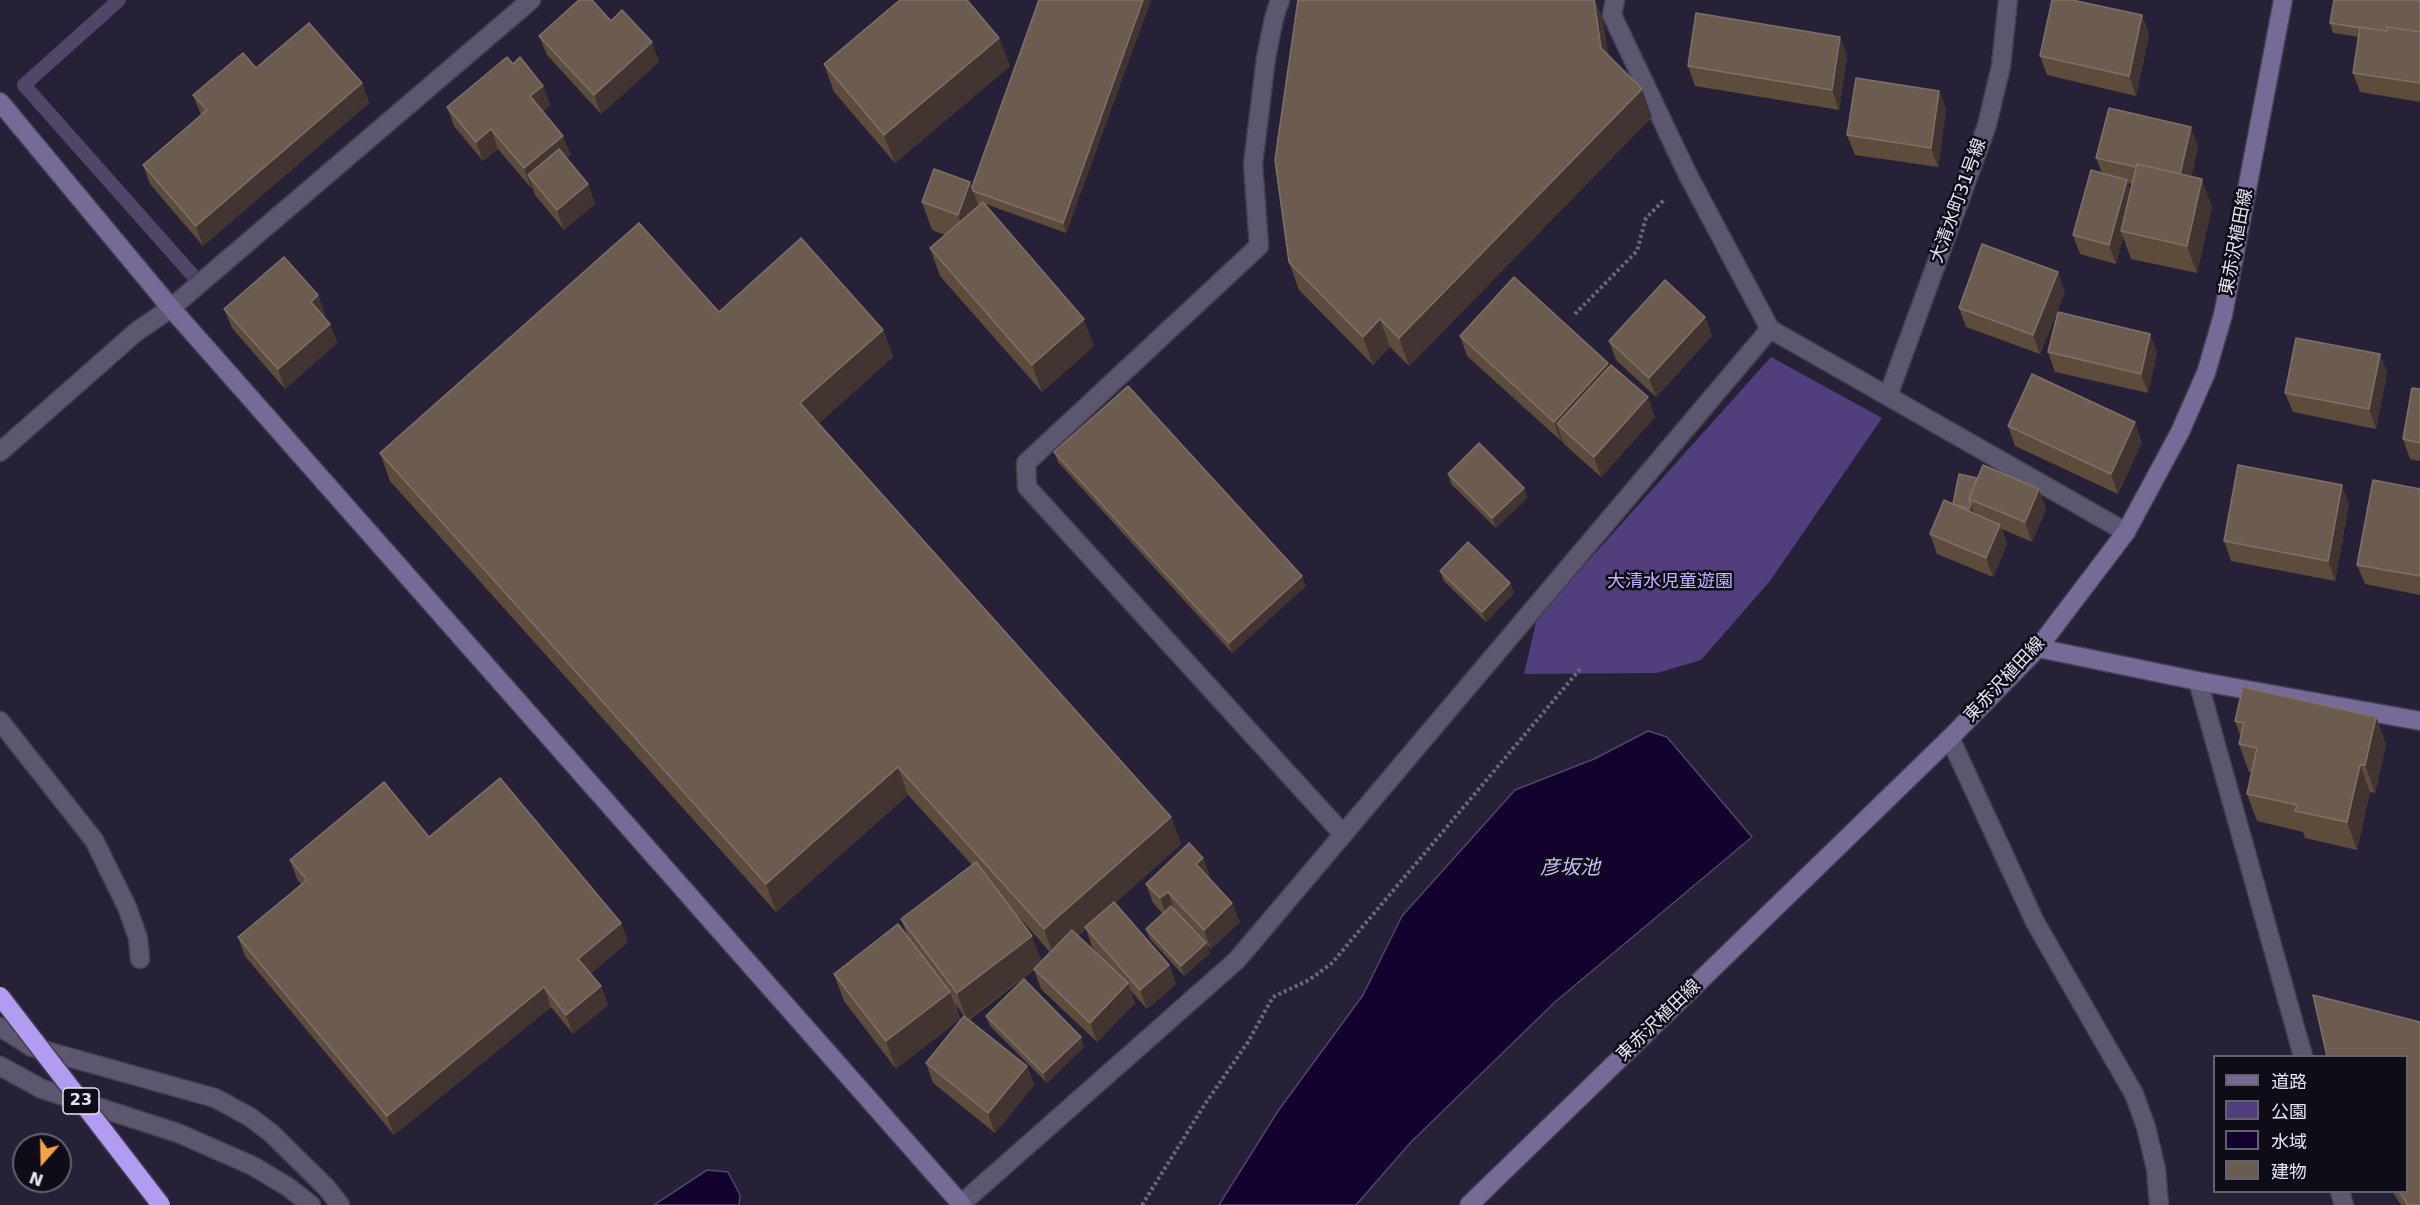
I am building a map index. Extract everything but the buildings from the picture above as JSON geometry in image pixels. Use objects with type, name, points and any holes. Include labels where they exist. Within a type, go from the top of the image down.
[{"type":"highway","name":"23","points":[[0,996],[161,1205]]},
{"type":"street","points":[[0,452],[136,332],[171,308],[531,0]]},
{"type":"street","points":[[1280,0],[1266,58],[1253,164],[1259,246],[1026,463],[1026,475],[1027,487],[1343,834]]},
{"type":"street","points":[[1615,0],[1612,15],[1688,175],[1770,329],[2127,532]]},
{"type":"street","name":"大清水町31号線","points":[[1888,396],[1987,125],[2001,66],[2008,0]]},
{"type":"street","name":"東赤沢植田線","points":[[1470,1205],[1950,738],[2038,648],[2127,532],[2180,432],[2206,373],[2223,315],[2283,0]]},
{"type":"street","points":[[0,102],[171,308],[962,1204],[1236,960],[1770,329]]},
{"type":"street","points":[[2038,648],[2198,681],[2420,722]]},
{"type":"street","points":[[2198,681],[2302,1055]]},
{"type":"street","points":[[0,721],[94,840],[127,907],[138,938],[141,959]]},
{"type":"street","points":[[1950,738],[2035,922],[2134,1094],[2146,1127],[2156,1169],[2159,1205]]},
{"type":"street","points":[[0,1027],[32,1047],[215,1098],[250,1117],[271,1133],[326,1186],[340,1205]]},
{"type":"street","points":[[0,1066],[42,1089],[178,1133],[254,1166],[288,1187],[311,1205]]},
{"type":"path","points":[[1575,314],[1637,251],[1646,218],[1688,175]]},
{"type":"path","points":[[1142,1205],[1205,1104],[1248,1042],[1273,997],[1309,980],[1332,963],[1581,668]]},
{"type":"green space","name":"大清水児童遊園","points":[[1771,357],[1882,418],[1770,581],[1701,660],[1657,673],[1524,674],[1537,618]]},
{"type":"water","name":"彦坂池","points":[[1648,731],[1667,737],[1752,837],[1555,1002],[1411,1142],[1356,1205],[1219,1205],[1278,1111],[1363,995],[1402,916],[1515,790],[1594,759]]},
{"type":"water","points":[[707,1170],[728,1172],[740,1195],[739,1205],[654,1205]]},
{"type":"waterway","points":[[119,0],[24,85],[196,279]]}]
